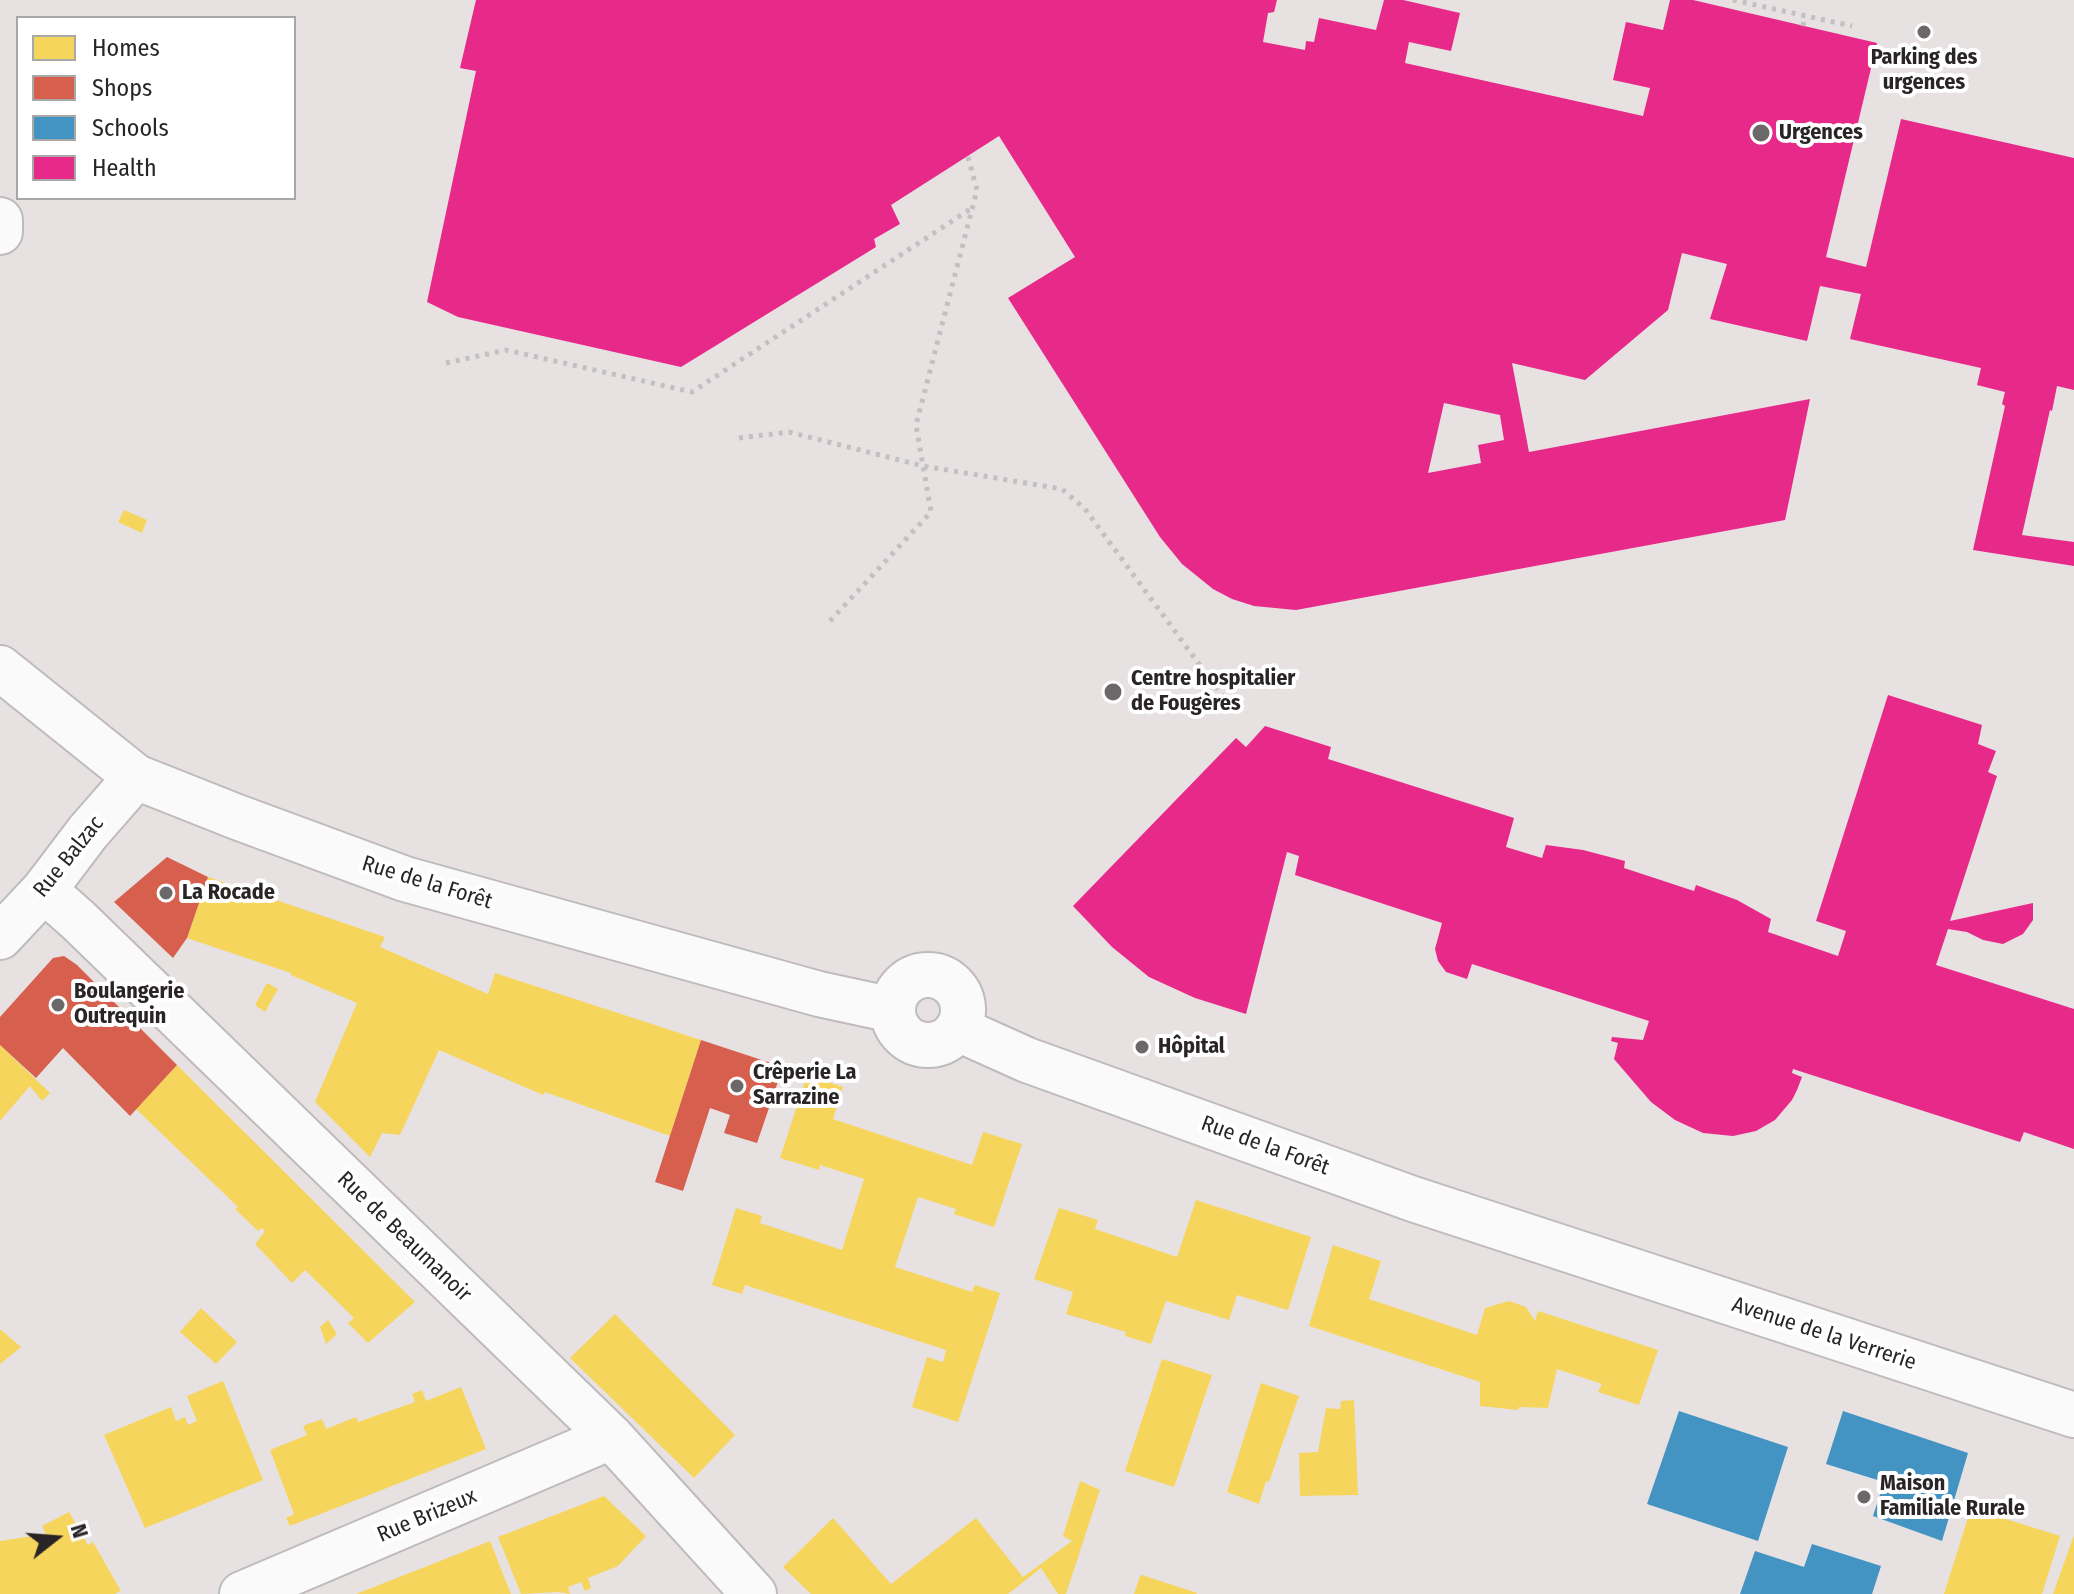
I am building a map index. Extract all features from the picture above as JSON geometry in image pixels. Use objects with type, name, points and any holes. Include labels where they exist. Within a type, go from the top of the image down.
[{"type":"main road","points":[[0,220],[0,232]]},
{"type":"main road","name":"Rue de la Forêt","points":[[0,668],[136,777],[405,879],[819,994],[893,1010],[896,1025],[905,1037],[919,1045],[934,1046],[948,1040],[958,1029],[1041,1065],[1398,1194],[1575,1253]]},
{"type":"main road","name":"Rue Balzac","points":[[0,937],[44,890],[88,832],[136,777]]},
{"type":"main road","name":"Rue de Beaumanoir","points":[[44,890],[611,1437],[754,1594]]},
{"type":"main road","name":"Avenue de la Verrerie","points":[[1575,1253],[2074,1415]]},
{"type":"main road","name":"Rue Brizeux","points":[[242,1594],[611,1437]]},
{"type":"path","points":[[1736,0],[1852,26]]},
{"type":"path","points":[[1803,26],[1805,16]]},
{"type":"path","points":[[830,621],[931,512],[916,425],[977,190],[968,157]]},
{"type":"path","points":[[446,363],[506,350],[692,392],[972,208]]},
{"type":"path","points":[[739,438],[789,432],[923,466],[1062,489],[1085,509],[1224,698]]},
{"type":"building: Homes","points":[[124,510],[147,520],[142,533],[118,522]]},
{"type":"building: Homes","points":[[208,877],[385,937],[380,947],[488,994],[495,973],[701,1040],[670,1136],[545,1092],[543,1095],[439,1050],[400,1135],[382,1133],[370,1157],[315,1102],[357,1003],[291,973],[187,938]]},
{"type":"building: Homes","points":[[267,983],[278,989],[265,1012],[255,1005]]},
{"type":"building: Homes","points":[[0,1045],[50,1093],[42,1101],[30,1086],[0,1121]]},
{"type":"building: Homes","points":[[177,1065],[415,1302],[368,1343],[348,1323],[354,1318],[305,1270],[292,1283],[255,1244],[265,1231],[262,1228],[258,1231],[235,1209],[238,1207],[136,1109]]},
{"type":"building: Homes","points":[[807,1075],[843,1087],[833,1119],[972,1165],[983,1132],[1022,1144],[994,1227],[954,1214],[956,1209],[918,1197],[895,1267],[972,1292],[975,1285],[1000,1293],[958,1422],[912,1407],[927,1357],[943,1362],[946,1350],[745,1285],[742,1294],[712,1285],[736,1208],[762,1216],[760,1223],[842,1250],[864,1179],[820,1165],[819,1170],[780,1158]]},
{"type":"building: Homes","points":[[1196,1200],[1311,1237],[1288,1310],[1237,1295],[1229,1320],[1166,1301],[1151,1344],[1125,1336],[1126,1332],[1066,1314],[1073,1292],[1034,1279],[1059,1208],[1098,1220],[1095,1229],[1177,1257]]},
{"type":"building: Homes","points":[[1333,1245],[1381,1261],[1369,1299],[1477,1335],[1485,1308],[1509,1301],[1526,1307],[1535,1321],[1538,1311],[1658,1350],[1639,1405],[1598,1392],[1602,1384],[1557,1369],[1548,1408],[1519,1407],[1518,1410],[1480,1406],[1480,1382],[1309,1326]]},
{"type":"building: Homes","points":[[201,1308],[237,1342],[216,1364],[180,1332]]},
{"type":"building: Homes","points":[[615,1314],[735,1435],[694,1478],[570,1358]]},
{"type":"building: Homes","points":[[328,1320],[337,1334],[326,1344],[320,1327]]},
{"type":"building: Homes","points":[[0,1329],[21,1347],[0,1364]]},
{"type":"building: Homes","points":[[1162,1359],[1212,1375],[1174,1487],[1125,1471]]},
{"type":"building: Homes","points":[[223,1381],[263,1480],[145,1528],[104,1435],[171,1407],[176,1421],[185,1417],[188,1425],[197,1421],[187,1396]]},
{"type":"building: Homes","points":[[1261,1383],[1299,1396],[1259,1504],[1227,1492]]},
{"type":"building: Homes","points":[[461,1387],[486,1449],[290,1526],[286,1518],[294,1514],[270,1450],[307,1435],[303,1426],[322,1419],[326,1429],[356,1417],[358,1422],[415,1402],[412,1394],[422,1390],[426,1401]]},
{"type":"building: Homes","points":[[1354,1400],[1358,1495],[1300,1496],[1299,1453],[1318,1452],[1326,1408],[1340,1409],[1341,1401]]},
{"type":"building: Homes","points":[[1080,1481],[1100,1490],[1066,1594],[1058,1594],[1041,1568],[1008,1594],[811,1594],[783,1567],[833,1518],[891,1584],[976,1518],[1023,1577],[1072,1541],[1063,1536]]},
{"type":"building: Homes","points":[[604,1496],[646,1536],[618,1566],[588,1578],[591,1588],[585,1591],[581,1582],[568,1587],[570,1594],[521,1594],[498,1537]]},
{"type":"building: Homes","points":[[1971,1508],[2060,1536],[2042,1594],[1944,1594]]},
{"type":"building: Homes","points":[[69,1512],[88,1545],[93,1542],[121,1591],[114,1594],[0,1594],[0,1541],[46,1534],[42,1526]]},
{"type":"building: Homes","points":[[2074,1535],[2074,1594],[2053,1594]]},
{"type":"building: Homes","points":[[490,1541],[511,1594],[356,1594],[435,1563]]},
{"type":"building: Homes","points":[[1142,1575],[1197,1593],[1197,1594],[1134,1594]]},
{"type":"building: Shops","points":[[167,857],[208,877],[187,938],[173,958],[114,902]]},
{"type":"building: Shops","points":[[64,956],[77,965],[177,1065],[130,1116],[63,1048],[36,1078],[0,1045],[0,1017],[53,958]]},
{"type":"building: Shops","points":[[701,1040],[783,1067],[757,1143],[724,1133],[730,1115],[710,1108],[683,1191],[655,1182]]},
{"type":"building: Schools","points":[[1679,1411],[1788,1447],[1758,1541],[1647,1504]]},
{"type":"building: Schools","points":[[1843,1411],[1968,1453],[1942,1541],[1873,1516],[1884,1482],[1826,1464]]},
{"type":"building: Schools","points":[[1812,1544],[1881,1566],[1872,1594],[1740,1594],[1755,1551],[1804,1567]]},
{"type":"building: Health","points":[[476,0],[1277,0],[1274,12],[1268,13],[1263,42],[1305,50],[1306,41],[1314,42],[1319,18],[1376,30],[1384,0],[1403,0],[1460,13],[1451,51],[1409,42],[1405,63],[1643,116],[1650,88],[1613,80],[1626,22],[1663,30],[1670,0],[1693,0],[1877,43],[1826,257],[1866,267],[1901,119],[2074,158],[2074,390],[2057,386],[2022,535],[2074,542],[2074,566],[1973,550],[2005,406],[2002,404],[2005,392],[1977,385],[1981,368],[1850,339],[1861,294],[1820,286],[1807,341],[1710,319],[1727,264],[1682,253],[1668,310],[1585,380],[1512,363],[1529,452],[1810,399],[1785,520],[1296,610],[1254,606],[1213,589],[1182,564],[1160,537],[1008,298],[1075,257],[999,136],[891,205],[900,224],[874,239],[876,247],[681,367],[458,317],[427,302],[476,71],[460,68]],"holes":[[[1444,403],[1500,415],[1504,440],[1478,445],[1481,463],[1428,473]]]},
{"type":"building: Health","points":[[1888,695],[1982,725],[1978,744],[1996,751],[1988,772],[1997,776],[1950,921],[2033,903],[2033,920],[2023,934],[2003,944],[1948,929],[1936,965],[2074,1009],[2074,1149],[2024,1132],[2020,1142],[1793,1069],[1792,1073],[1802,1077],[1792,1100],[1775,1120],[1756,1131],[1733,1136],[1703,1133],[1675,1120],[1651,1102],[1614,1059],[1618,1043],[1611,1041],[1612,1037],[1643,1040],[1649,1021],[1472,964],[1467,979],[1446,972],[1438,961],[1435,949],[1442,923],[1295,875],[1299,856],[1287,852],[1246,1014],[1195,998],[1149,977],[1112,947],[1073,906],[1236,738],[1246,747],[1265,726],[1331,747],[1328,759],[1514,818],[1506,847],[1542,858],[1546,845],[1583,850],[1625,861],[1624,868],[1694,891],[1696,885],[1737,900],[1771,919],[1768,932],[1838,956],[1846,931],[1816,921]]},
{"type":"place","name":"Parking des urgences","points":[[1924,32]]},
{"type":"place","name":"Urgences","points":[[1761,133]]},
{"type":"place","name":"Centre hospitalier de Fougères","points":[[1113,692]]},
{"type":"place","name":"La Rocade","points":[[166,893]]},
{"type":"place","name":"Boulangerie Outrequin","points":[[58,1005]]},
{"type":"place","name":"Hôpital","points":[[1142,1047]]},
{"type":"place","name":"Crêperie La Sarrazine","points":[[737,1086]]},
{"type":"place","name":"Maison Familiale Rurale","points":[[1864,1497]]}]
